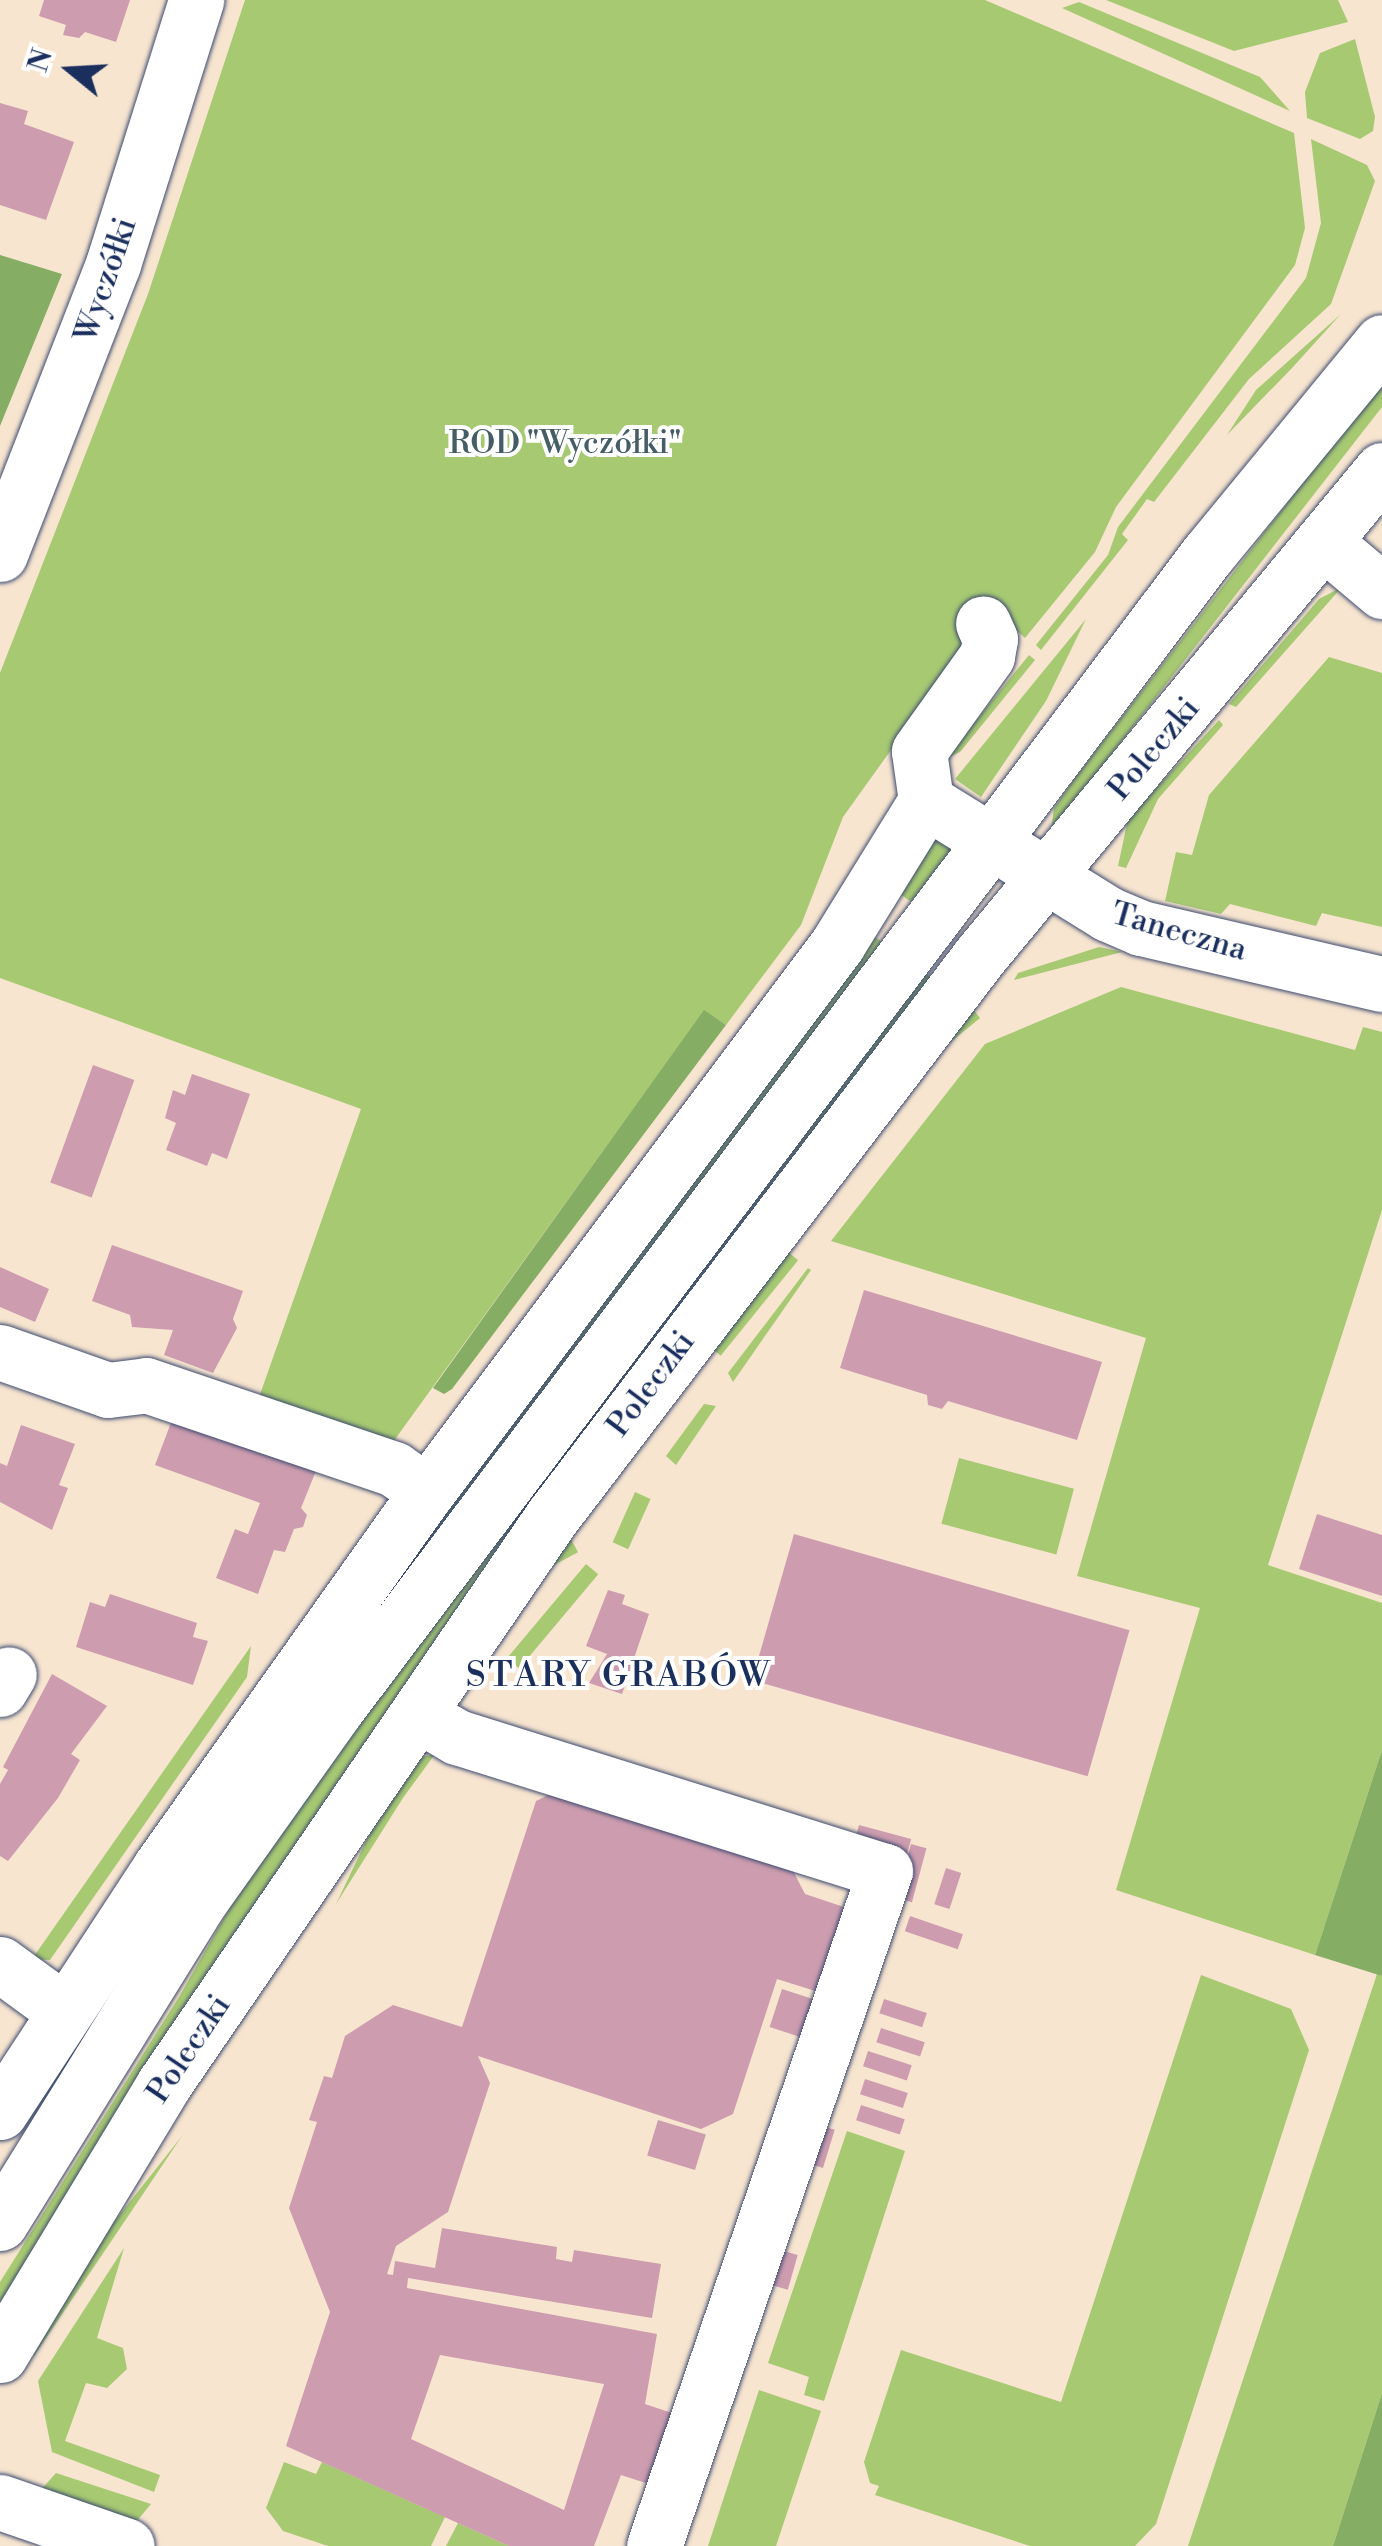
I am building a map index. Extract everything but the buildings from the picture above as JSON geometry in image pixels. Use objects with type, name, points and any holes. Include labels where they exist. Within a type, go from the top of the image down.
[{"type":"main road","name":"Wyczółki","points":[[0,554],[113,264],[196,0]]},
{"type":"main road","name":"Poleczki","points":[[0,2224],[197,1905],[334,1712],[1208,554],[1382,342]]},
{"type":"main road","name":"Poleczki","points":[[0,2355],[164,2084],[607,1442],[1047,878],[1382,470]]},
{"type":"main road","points":[[1325,543],[1382,591]]},
{"type":"main road","points":[[0,2112],[63,2010],[428,1492],[837,945],[926,801],[919,751],[987,656],[983,623]]},
{"type":"main road","points":[[926,801],[991,842]]},
{"type":"main road","name":"Taneczna","points":[[991,842],[1047,878],[1141,928],[1382,984]]},
{"type":"main road","points":[[0,1352],[108,1390],[146,1385],[394,1469],[428,1492]]},
{"type":"main road","points":[[419,1715],[457,1737],[884,1871],[654,2546]]},
{"type":"main road","points":[[0,1964],[63,2010]]},
{"type":"main road","points":[[0,2502],[127,2546]]},
{"type":"green space","name":"ROD \"Wyczółki\"","points":[[245,0],[985,0],[1294,133],[1305,228],[1295,265],[1116,507],[1095,552],[1025,638],[992,609],[843,817],[801,925],[726,1025],[704,1011],[388,1449],[258,1400],[361,1109],[0,978],[0,673],[148,294]]},
{"type":"green space","points":[[1106,0],[1338,0],[1348,22],[1234,51]]},
{"type":"green space","points":[[1079,2],[1260,77],[1290,111],[1062,8]]},
{"type":"green space","points":[[1355,39],[1375,117],[1373,131],[1360,139],[1307,118],[1305,92],[1320,53]]},
{"type":"green space","points":[[1311,139],[1367,165],[1375,181],[1331,304],[1249,379],[1154,502],[1147,499],[1122,534],[1128,540],[1041,650],[1036,645],[1108,555],[1118,527],[1306,278],[1321,223]]},
{"type":"green space","points":[[0,255],[62,274],[0,426]]},
{"type":"green space","points":[[1341,314],[1292,368],[1227,435],[1256,390]]},
{"type":"green space","points":[[1382,380],[1382,407],[1051,832],[1054,808],[1078,774]]},
{"type":"green space","points":[[1342,587],[1236,707],[1229,704],[1319,599]]},
{"type":"green space","points":[[1086,619],[1046,701],[981,797],[955,779]]},
{"type":"green space","points":[[1029,655],[1035,660],[960,752],[945,759]]},
{"type":"green space","points":[[1329,657],[1382,673],[1382,927],[1322,913],[1316,926],[1230,904],[1221,914],[1165,901],[1176,852],[1192,855],[1209,795]]},
{"type":"green space","points":[[1219,720],[1223,725],[1158,799],[1126,868],[1118,866],[1128,819]]},
{"type":"green space","points":[[935,836],[955,846],[911,902],[891,887]]},
{"type":"green space","points":[[865,929],[882,942],[312,1698]]},
{"type":"green space","points":[[1099,947],[1122,952],[1014,980],[1018,973]]},
{"type":"green space","points":[[922,970],[933,979],[0,2311],[0,2282],[179,1997],[268,1841]]},
{"type":"green space","points":[[1121,987],[1355,1050],[1363,1027],[1382,1032],[1382,1210],[1268,1565],[1382,1603],[1382,1750],[1315,1955],[1116,1890],[1200,1608],[1077,1576],[1146,1338],[831,1241],[985,1044]]},
{"type":"green space","points":[[972,1008],[980,1018],[773,1186],[765,1175]]},
{"type":"green space","points":[[704,1010],[726,1025],[452,1389],[444,1394],[433,1388]]},
{"type":"green space","points":[[788,1252],[798,1260],[721,1356],[711,1348]]},
{"type":"green space","points":[[808,1268],[811,1270],[733,1382],[728,1373]]},
{"type":"green space","points":[[704,1404],[716,1406],[676,1465],[666,1456]]},
{"type":"green space","points":[[959,1458],[1074,1489],[1056,1554],[941,1524]]},
{"type":"green space","points":[[635,1492],[651,1499],[628,1549],[613,1542]]},
{"type":"green space","points":[[571,1539],[578,1552],[450,1620],[443,1607]]},
{"type":"green space","points":[[586,1564],[598,1574],[519,1669],[507,1658]]},
{"type":"green space","points":[[251,1646],[247,1677],[50,1960],[32,1959]]},
{"type":"green space","points":[[1382,1750],[1382,1976],[1315,1955]]},
{"type":"green space","points":[[435,1754],[336,1904],[370,1833],[422,1757]]},
{"type":"green space","points":[[1377,1974],[1382,1976],[1382,2393],[1333,2546],[1188,2546]]},
{"type":"green space","points":[[1201,1975],[1291,2009],[1309,2050],[1156,2524],[1135,2546],[1030,2546],[875,2495],[879,2486],[870,2483],[864,2462],[901,2350],[1061,2402]]},
{"type":"green space","points":[[847,2131],[905,2151],[824,2401],[804,2395],[809,2377],[768,2363]]},
{"type":"green space","points":[[182,2136],[34,2356],[30,2353],[94,2247]]},
{"type":"green space","points":[[124,2248],[97,2338],[123,2348],[127,2369],[107,2388],[86,2383],[65,2441],[160,2475],[154,2492],[52,2452],[38,2381]]},
{"type":"green space","points":[[759,2390],[821,2411],[776,2546],[708,2546]]},
{"type":"green space","points":[[1382,2393],[1382,2546],[1333,2546]]},
{"type":"green space","points":[[284,2462],[316,2474],[322,2462],[445,2517],[431,2546],[328,2546],[283,2531],[266,2508]]},
{"type":"green space","points":[[56,2473],[151,2504],[136,2522],[38,2493]]},
{"type":"green space","points":[[458,2523],[509,2546],[446,2546]]},
{"type":"district","name":"STARY GRABÓW","points":[[619,1676]]}]
